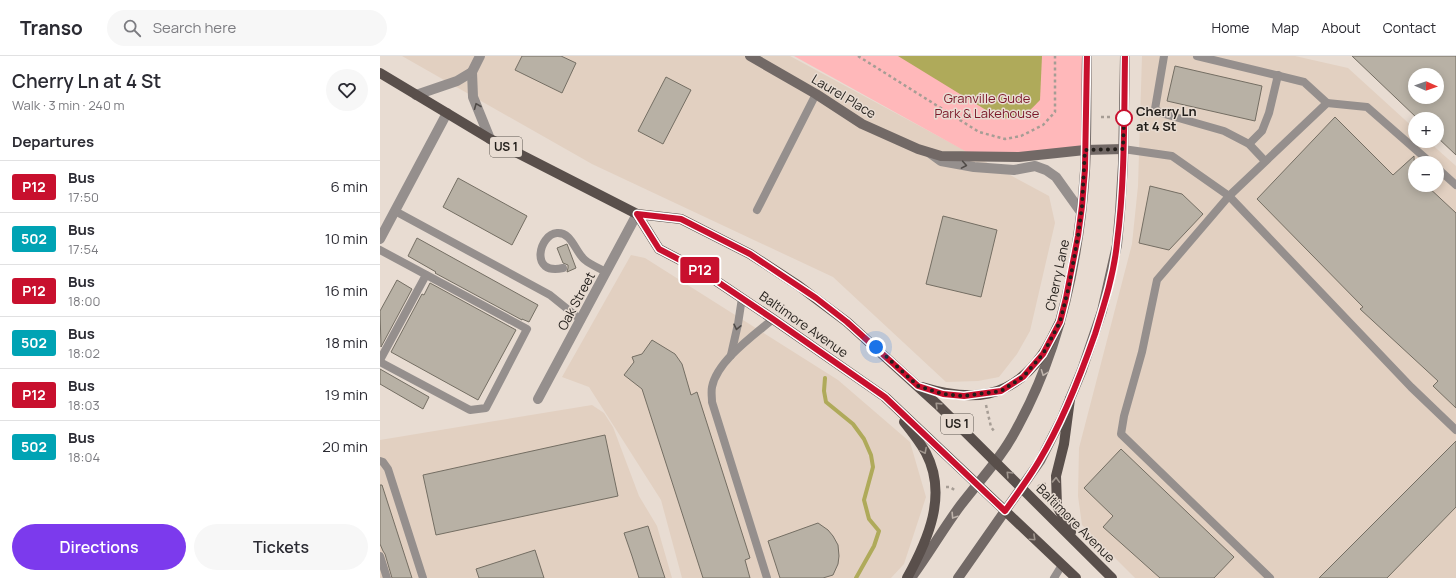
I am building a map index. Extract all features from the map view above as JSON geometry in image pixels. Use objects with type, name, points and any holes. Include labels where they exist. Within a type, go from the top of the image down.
[{"type":"main road","name":"Laurel Place","points":[[750,56],[816,94],[862,124],[918,149],[941,156],[1019,157],[1085,150],[1123,149]]},
{"type":"main road","name":"Cherry Lane","points":[[911,578],[960,507],[996,461],[1017,429],[1040,383],[1054,346],[1069,286],[1081,212],[1085,150],[1087,56]]},
{"type":"main road","points":[[958,578],[1040,460],[1062,418],[1070,399],[1082,370],[1102,311],[1112,272],[1119,225],[1123,149],[1125,56]]},
{"type":"main road","name":"Baltimore Avenue","points":[[380,73],[490,139],[637,214],[681,219],[750,254],[816,298],[847,322],[918,386],[996,461],[1112,578]]},
{"type":"main road","name":"Baltimore Avenue","points":[[637,214],[659,249],[703,272],[885,397],[1076,578]]},
{"type":"main road","points":[[918,386],[943,394],[964,396],[1001,391],[1023,377],[1043,354],[1060,322]]},
{"type":"main road","points":[[885,397],[926,452],[934,476],[936,488],[932,521],[918,557],[907,578]]},
{"type":"main road","points":[[1070,399],[1064,444],[1056,476],[1057,506],[1076,542]]},
{"type":"street","points":[[480,56],[472,72],[473,97],[490,139]]},
{"type":"street","points":[[416,95],[456,81],[472,72]]},
{"type":"street","points":[[380,240],[447,113]]},
{"type":"street","name":"Laurel Place","points":[[928,152],[941,161],[974,167],[1014,170],[1035,166],[1046,170],[1056,177],[1081,212]]},
{"type":"street","name":"Oak Street","points":[[538,399],[637,214]]},
{"type":"lane","points":[[1164,56],[1155,109],[1161,113],[1224,131],[1249,144],[1266,161]]},
{"type":"lane","points":[[1197,56],[1304,82],[1327,103],[1367,108],[1423,156]]},
{"type":"lane","points":[[1249,144],[1262,131],[1269,113],[1278,75]]},
{"type":"lane","points":[[757,210],[816,94]]},
{"type":"lane","points":[[1270,578],[1121,434],[1124,416],[1142,352],[1157,280],[1229,196],[1327,103]]},
{"type":"lane","points":[[1123,149],[1172,156],[1229,196],[1411,387],[1456,430]]},
{"type":"lane","points":[[1444,174],[1456,185]]},
{"type":"lane","points":[[396,210],[550,295],[581,320]]},
{"type":"lane","points":[[563,268],[554,270],[547,268],[540,259],[540,250],[548,237],[556,233],[564,234],[571,240],[580,260],[606,272]]},
{"type":"lane","points":[[380,250],[527,329],[486,408],[470,410],[380,361],[426,275]]},
{"type":"lane","points":[[731,355],[742,298]]},
{"type":"lane","points":[[767,578],[712,402],[712,386],[716,376],[731,355],[773,319]]},
{"type":"lane","points":[[380,461],[383,462],[388,470],[422,578]]},
{"type":"lane","points":[[380,556],[387,578]]},
{"type":"lane","points":[[1054,578],[1062,565]]},
{"type":"path","points":[[858,56],[979,132],[1005,138],[1021,136],[1043,125],[1055,112],[1056,56]]},
{"type":"path","points":[[1101,116],[1111,116]]},
{"type":"path","points":[[986,404],[991,427],[994,431]]},
{"type":"path","points":[[942,488],[950,487],[956,491]]},
{"type":"shaded area","points":[[402,56],[790,56],[1049,196],[1055,223],[1030,331],[1017,354],[999,377],[978,381],[946,382],[833,277],[592,164]]},
{"type":"shaded area","points":[[898,56],[1042,56],[1040,100],[1030,110],[1018,117],[999,118]]},
{"type":"shaded area","points":[[1142,56],[1295,56],[1348,68],[1408,123],[1408,148],[1436,148],[1456,166],[1456,578],[1135,578],[1082,525],[1078,496],[1079,448],[1132,244],[1138,186]]},
{"type":"shaded area","points":[[631,255],[645,258],[838,380],[910,442],[926,497],[904,564],[891,578],[682,578],[661,500],[589,387],[562,377]]},
{"type":"shaded area","points":[[592,405],[604,413],[613,427],[639,496],[657,526],[672,578],[380,578],[380,440]]},
{"type":"green space","name":"Granville Gude Park & Lakehouse","points":[[794,56],[1089,56],[1085,150],[974,156]]},
{"type":"building","points":[[522,56],[561,56],[576,63],[562,93],[515,70]]},
{"type":"building","points":[[1352,56],[1456,56],[1456,155],[1444,144],[1444,112],[1411,112]]},
{"type":"building","points":[[1175,66],[1262,86],[1255,121],[1167,101]]},
{"type":"building","points":[[666,77],[691,90],[663,144],[638,131]]},
{"type":"building","points":[[1335,117],[1393,175],[1408,161],[1408,192],[1434,192],[1456,213],[1456,408],[1433,386],[1438,381],[1360,309],[1363,307],[1257,199]]},
{"type":"building","points":[[458,178],[527,216],[512,245],[443,207]]},
{"type":"building","points":[[1150,186],[1182,194],[1203,214],[1169,250],[1139,243]]},
{"type":"building","points":[[943,216],[997,230],[981,297],[926,284]]},
{"type":"building","points":[[417,238],[538,305],[529,322],[522,320],[435,273],[436,272],[408,256]]},
{"type":"building","points":[[567,244],[576,268],[567,272],[568,265],[563,263],[557,248]]},
{"type":"building","points":[[397,280],[412,289],[381,347],[380,311]]},
{"type":"building","points":[[430,283],[516,330],[478,400],[391,352],[422,294],[424,295]]},
{"type":"building","points":[[652,340],[675,354],[682,364],[691,395],[697,392],[750,558],[745,560],[750,578],[703,578],[642,389],[624,375],[634,362],[632,357],[642,354]]},
{"type":"building","points":[[380,369],[429,397],[423,409],[380,384]]},
{"type":"building","points":[[605,435],[618,496],[436,535],[423,475]]},
{"type":"building","points":[[1456,441],[1456,507],[1387,578],[1319,578]]},
{"type":"building","points":[[1121,449],[1234,557],[1214,578],[1160,578],[1103,527],[1113,516],[1084,488]]},
{"type":"building","points":[[380,485],[382,485],[412,578],[392,578],[385,554],[380,544]]},
{"type":"building","points":[[818,523],[828,530],[838,545],[838,564],[833,575],[823,578],[780,578],[768,541]]},
{"type":"building","points":[[648,526],[665,578],[639,578],[624,533]]},
{"type":"building","points":[[535,550],[544,578],[479,578],[476,569]]},
{"type":"waterway","points":[[825,378],[824,391],[826,402],[853,424],[864,439],[871,455],[873,467],[864,500],[869,519],[879,531],[874,546],[856,578]]},
{"type":"bus line","name":"P12","points":[[1087,56],[1085,169],[1082,206],[1069,286],[1060,322],[1043,354],[1023,377],[1001,391],[964,396],[943,394],[918,386],[847,322],[816,298],[750,254],[681,219],[637,214],[659,249],[703,272],[885,397],[1005,511],[1040,460],[1062,418],[1082,370],[1102,311],[1112,272],[1119,223],[1123,164],[1125,56]]},
{"type":"place","name":"Cherry Ln at 4 St","points":[[1124,118]]},
{"type":"route","points":[[876,347],[918,386],[943,394],[964,396],[1001,391],[1023,377],[1043,354],[1060,322],[1069,286],[1078,236],[1082,206],[1085,150],[1123,149],[1124,118]]}]
